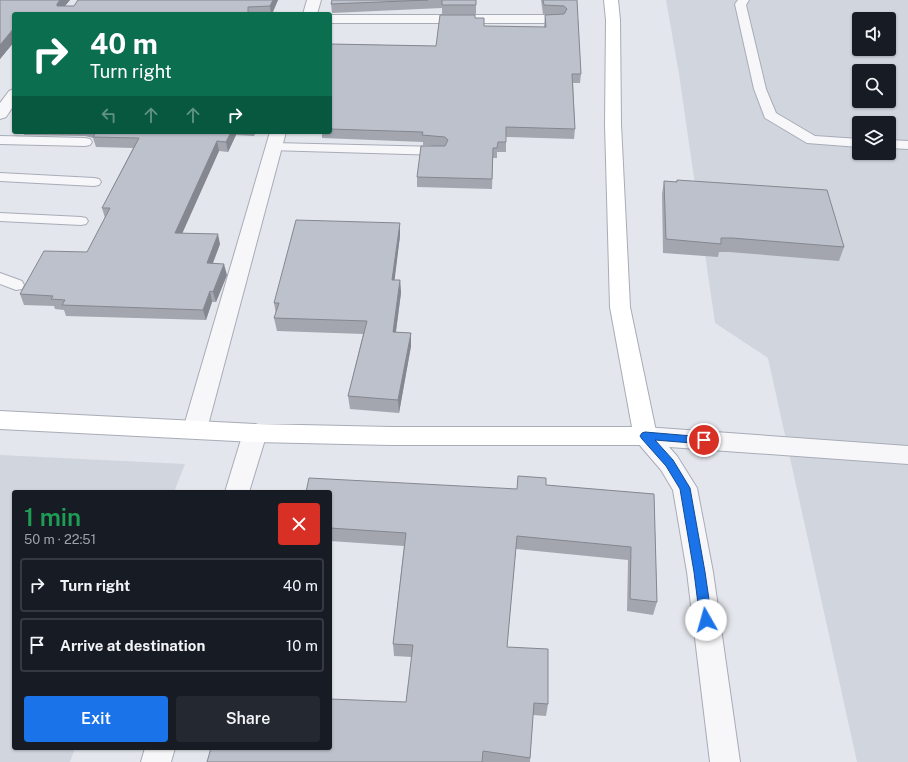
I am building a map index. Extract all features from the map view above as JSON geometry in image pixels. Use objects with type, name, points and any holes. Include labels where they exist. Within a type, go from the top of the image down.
[{"type":"street","points":[[311,12],[314,0]]},
{"type":"street","points":[[611,0],[613,20],[613,124],[620,307],[645,436],[669,463],[685,488],[700,572],[725,762]]},
{"type":"street","points":[[332,19],[558,19]]},
{"type":"street","points":[[0,114],[12,97]]},
{"type":"street","points":[[195,429],[276,140]]},
{"type":"street","points":[[0,420],[255,432],[399,436],[645,436],[908,455]]},
{"type":"street","points":[[238,490],[255,432]]},
{"type":"street","points":[[156,762],[159,750]]},
{"type":"lane","points":[[744,0],[740,4],[760,89],[770,115],[812,140],[852,143]]},
{"type":"lane","points":[[0,140],[85,142]]},
{"type":"lane","points":[[276,140],[440,151]]},
{"type":"lane","points":[[896,144],[908,145]]},
{"type":"lane","points":[[0,177],[94,182]]},
{"type":"lane","points":[[0,217],[81,221]]},
{"type":"lane","points":[[0,278],[16,285]]},
{"type":"shaded area","points":[[666,0],[908,0],[908,762],[857,762],[768,358],[715,323],[679,74]]},
{"type":"shaded area","points":[[0,455],[185,464],[175,490],[12,490],[12,750],[74,750],[70,762],[0,762]]},
{"type":"building","points":[[0,0],[60,0],[57,6],[74,6],[78,0],[273,0],[270,6],[248,7],[248,12],[12,12],[12,30],[0,45]]},
{"type":"building","points":[[332,0],[428,0],[331,4]]},
{"type":"building","points":[[442,0],[476,0],[476,5],[442,5]]},
{"type":"building","points":[[543,0],[577,0],[581,74],[572,74],[575,129],[506,127],[506,142],[498,142],[497,148],[493,148],[492,179],[417,177],[421,146],[445,146],[448,140],[445,137],[422,135],[423,132],[332,129],[332,44],[436,46],[440,15],[475,15],[475,18],[484,18],[484,26],[546,27],[545,15],[564,14],[567,9],[564,6],[544,5]]},
{"type":"building","points":[[95,134],[230,134],[226,142],[217,141],[175,233],[218,234],[207,263],[224,264],[213,292],[210,291],[203,310],[62,305],[65,300],[51,299],[53,296],[20,294],[44,251],[87,252],[110,208],[102,208],[139,138],[93,137]]},
{"type":"building","points":[[677,180],[827,190],[844,247],[732,238],[721,238],[721,244],[666,239],[664,181],[677,182]]},
{"type":"building","points":[[296,220],[400,223],[392,280],[400,280],[393,332],[411,333],[398,400],[348,396],[367,321],[274,318],[279,303],[274,303]]},
{"type":"building","points":[[518,476],[546,478],[546,485],[654,494],[657,602],[630,599],[631,547],[517,536],[507,647],[548,649],[548,704],[534,703],[530,758],[483,751],[482,762],[207,762],[210,750],[332,750],[332,699],[406,702],[413,645],[393,644],[406,533],[332,528],[332,490],[306,490],[309,478],[517,489]]},
{"type":"route","points":[[704,440],[645,436],[669,463],[685,488],[700,572],[706,620]]}]
